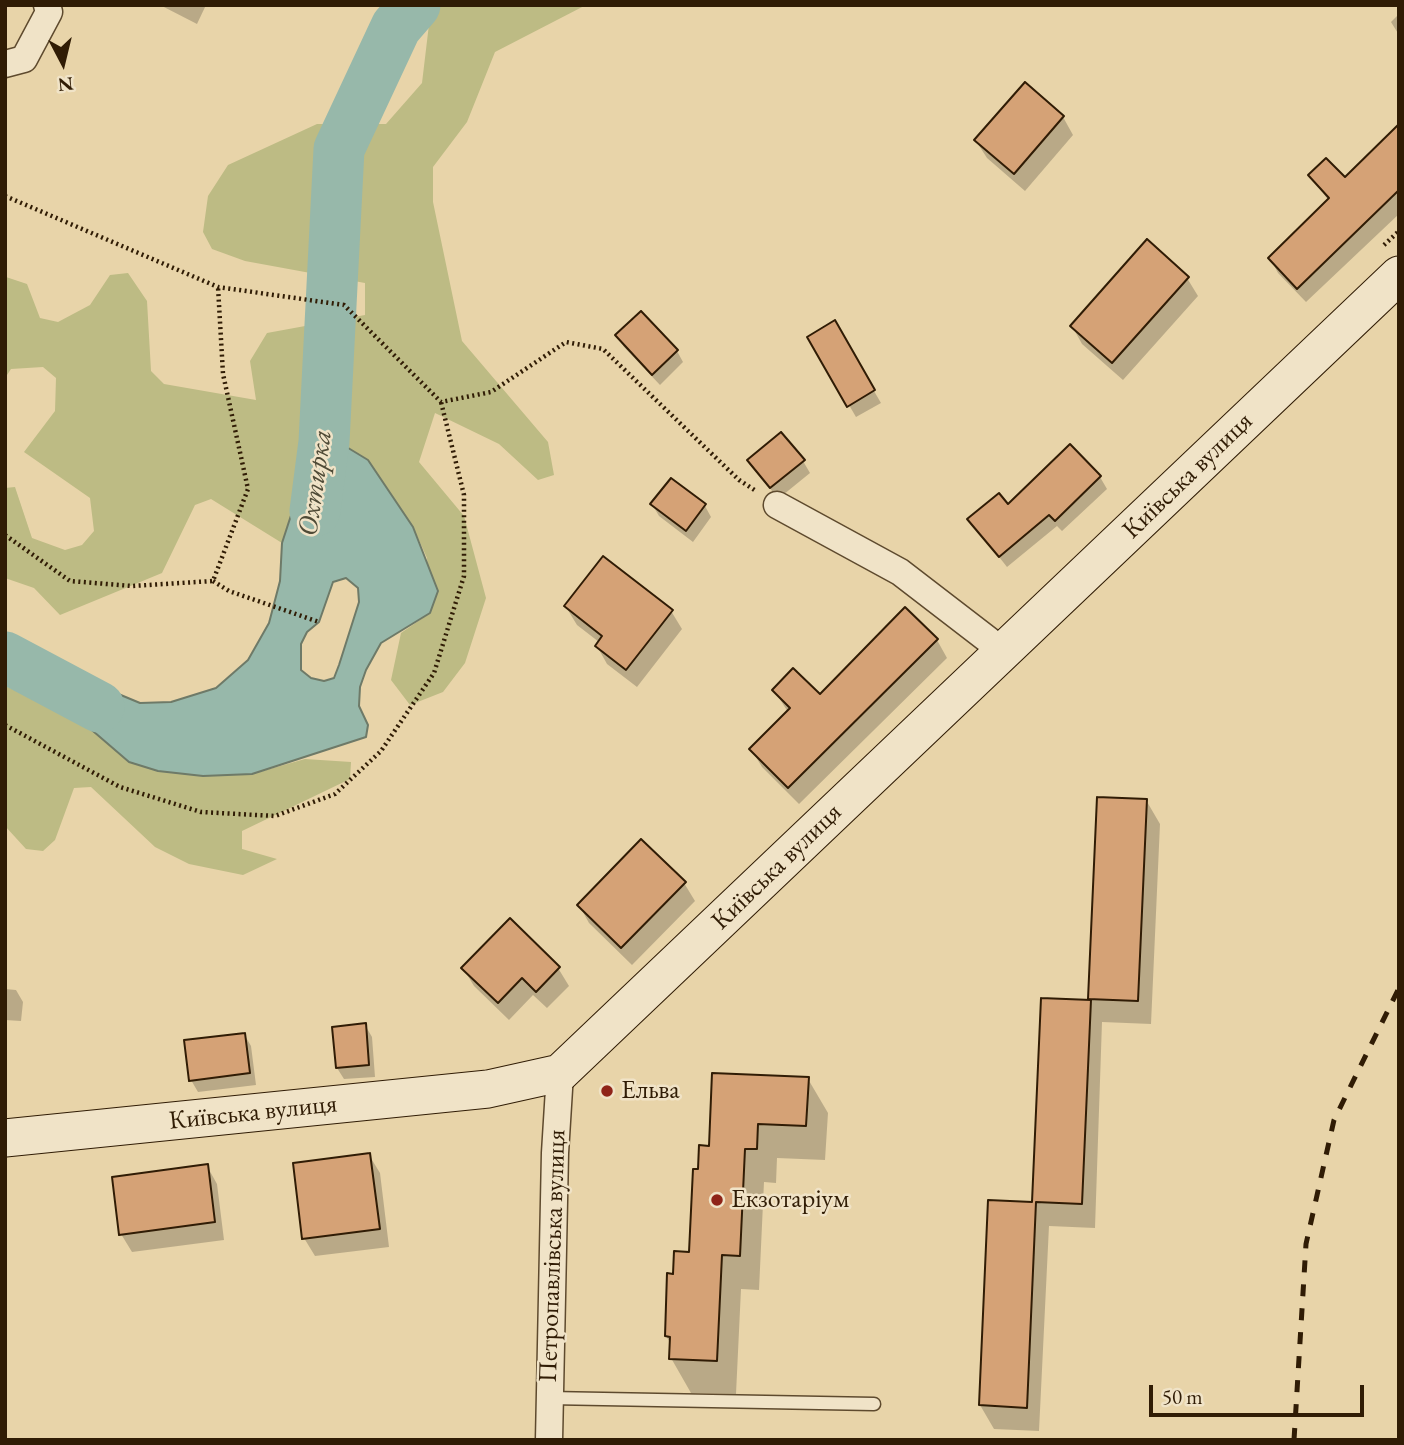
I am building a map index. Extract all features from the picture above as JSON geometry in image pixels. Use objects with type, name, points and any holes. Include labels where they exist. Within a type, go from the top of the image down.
[{"type":"main road","name":"Київська вулиця","points":[[5,1138],[488,1089],[560,1073],[1399,275]]},
{"type":"street","points":[[5,64],[24,59],[49,12],[47,5]]},
{"type":"street","points":[[777,505],[900,572],[1004,652]]},
{"type":"street","name":"Петропавлівська вулиця","points":[[548,1440],[555,1153],[560,1073]]},
{"type":"lane","points":[[550,1398],[874,1404]]},
{"type":"path","points":[[5,196],[218,287],[344,305],[441,402],[464,495],[464,576],[434,673],[381,751],[335,794],[275,816],[201,812],[120,788],[5,725]]},
{"type":"path","points":[[213,581],[248,489],[223,374],[218,287]]},
{"type":"path","points":[[441,402],[491,392],[566,342],[603,349],[739,480],[777,505]]},
{"type":"path","points":[[5,535],[70,581],[132,586],[213,581],[229,591],[319,622]]},
{"type":"shaded area","points":[[441,5],[586,5],[495,52],[467,122],[433,167],[433,202],[462,341],[548,442],[554,475],[538,480],[499,444],[435,413],[419,462],[464,516],[486,598],[465,663],[443,692],[410,705],[391,680],[401,633],[430,613],[427,558],[413,527],[368,460],[310,457],[282,543],[211,499],[195,505],[162,573],[60,615],[34,588],[5,578],[5,488],[15,487],[32,538],[65,550],[82,545],[94,531],[90,498],[24,452],[55,411],[56,378],[43,367],[11,369],[5,378],[6,277],[27,284],[40,318],[58,322],[90,305],[110,275],[128,273],[147,301],[151,371],[164,384],[256,400],[250,361],[267,333],[365,315],[365,283],[245,261],[212,249],[203,232],[208,196],[228,165],[317,124],[386,124],[422,83],[430,16]]},
{"type":"shaded area","points":[[5,686],[72,713],[129,762],[203,776],[252,774],[305,759],[351,762],[350,779],[242,831],[242,849],[277,859],[243,875],[189,864],[155,847],[91,787],[74,788],[55,840],[43,851],[26,849],[5,826]]},
{"type":"water","points":[[324,442],[340,443],[368,460],[413,527],[438,591],[430,613],[381,643],[366,670],[360,687],[359,706],[368,725],[366,737],[252,774],[203,776],[158,771],[129,762],[72,713],[39,674],[104,688],[140,703],[171,702],[216,688],[248,660],[269,623],[280,581],[282,543],[310,457]],"holes":[[[346,578],[358,588],[359,602],[334,678],[324,681],[311,678],[301,670],[301,644],[307,632],[319,622],[333,582]]]},
{"type":"building","points":[[1025,82],[1064,116],[1014,174],[974,140]]},
{"type":"building","points":[[1399,124],[1399,190],[1297,289],[1268,258],[1329,198],[1308,175],[1326,158],[1345,177]]},
{"type":"building","points":[[1147,239],[1189,277],[1112,363],[1070,326]]},
{"type":"building","points":[[641,311],[678,350],[652,375],[615,335]]},
{"type":"building","points":[[835,320],[875,390],[847,407],[807,337]]},
{"type":"building","points":[[781,432],[805,460],[770,488],[747,460]]},
{"type":"building","points":[[1070,444],[1101,476],[1055,521],[1049,515],[999,557],[967,519],[999,493],[1008,504]]},
{"type":"building","points":[[671,478],[706,504],[686,531],[650,504]]},
{"type":"building","points":[[603,556],[673,610],[626,670],[595,646],[602,636],[564,606]]},
{"type":"building","points":[[905,607],[938,639],[788,788],[749,749],[790,708],[772,690],[793,668],[820,694]]},
{"type":"building","points":[[1097,797],[1147,799],[1138,1001],[1088,999]]},
{"type":"building","points":[[641,839],[686,882],[621,948],[577,905]]},
{"type":"building","points":[[510,918],[560,967],[536,992],[522,978],[498,1003],[461,968]]},
{"type":"building","points":[[1041,998],[1091,1000],[1082,1204],[1036,1202],[1027,1408],[979,1405],[988,1200],[1032,1202]]},
{"type":"building","points":[[366,1023],[369,1065],[336,1068],[332,1027]]},
{"type":"building","points":[[245,1033],[250,1073],[189,1081],[184,1040]]},
{"type":"building","name":"Екзотаріум","points":[[712,1073],[809,1077],[806,1126],[758,1124],[757,1149],[745,1149],[740,1256],[722,1255],[717,1361],[669,1359],[670,1337],[665,1336],[667,1273],[673,1274],[674,1251],[689,1252],[693,1169],[698,1169],[699,1145],[709,1146]]},
{"type":"building","points":[[370,1153],[380,1229],[302,1239],[293,1163]]},
{"type":"building","points":[[208,1164],[215,1222],[119,1235],[112,1177]]},
{"type":"waterway","name":"Охтирка","points":[[315,511],[324,442],[339,149],[396,27],[415,5]]},
{"type":"waterway","name":"Охтирка","points":[[5,657],[99,707]]},
{"type":"railway","points":[[1294,1440],[1306,1244],[1334,1120],[1399,988]]},
{"type":"place","name":"Ельва","points":[[607,1091]]},
{"type":"place","name":"Екзотаріум","points":[[717,1200]]}]
